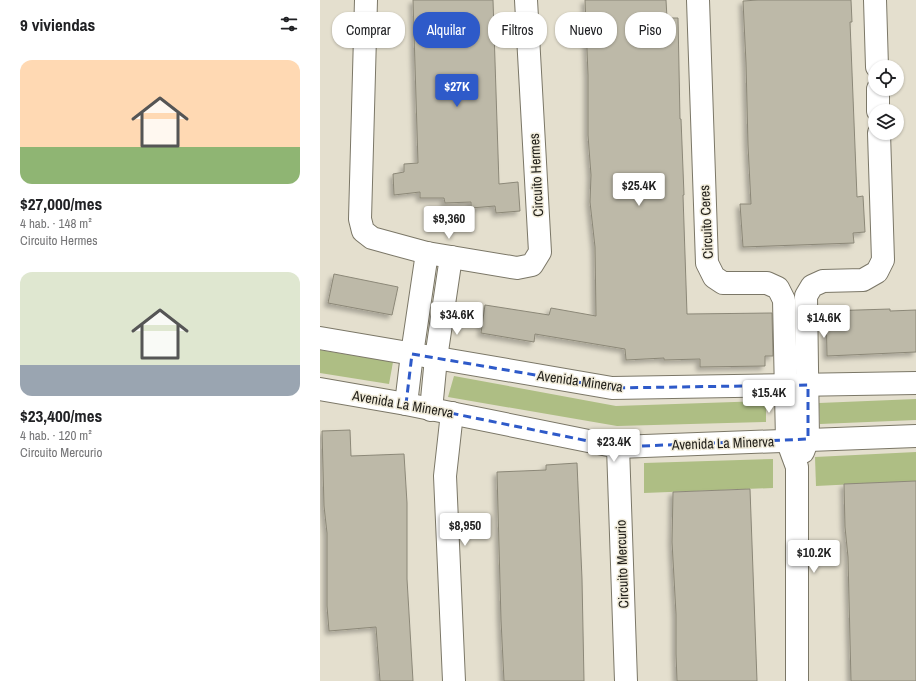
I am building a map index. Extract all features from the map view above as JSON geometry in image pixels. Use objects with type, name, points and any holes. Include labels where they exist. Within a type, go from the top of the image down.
[{"type":"street","name":"Circuito Hermes","points":[[366,0],[360,219],[363,231],[372,238],[428,253],[517,268],[532,265],[540,252],[526,0]]},
{"type":"street","name":"Circuito Ceres","points":[[698,0],[707,263],[714,277],[723,283],[767,283],[778,288],[784,300],[785,386]]},
{"type":"street","points":[[875,0],[877,60]]},
{"type":"street","points":[[797,467],[808,439],[806,296],[812,286],[823,281],[863,280],[877,272],[882,260],[879,140]]},
{"type":"street","points":[[406,404],[412,354],[428,253]]},
{"type":"street","points":[[451,257],[436,358],[445,476],[454,681]]},
{"type":"street","name":"Avenida Minerva","points":[[320,338],[612,388],[916,383]]},
{"type":"street","points":[[785,386],[787,440],[797,467],[797,681]]},
{"type":"street","name":"Avenida La Minerva","points":[[320,389],[406,404],[618,447],[916,436]]},
{"type":"street","name":"Circuito Mercurio","points":[[618,447],[626,681]]},
{"type":"highlighted area","points":[[412,354],[612,388],[808,385],[808,439],[618,447],[406,404]]},
{"type":"green space","points":[[320,350],[393,362],[389,384],[320,373]]},
{"type":"green space","points":[[454,376],[616,406],[766,401],[766,422],[617,426],[448,397]]},
{"type":"green space","points":[[916,399],[916,420],[820,424],[819,403]]},
{"type":"green space","points":[[916,452],[916,481],[816,486],[815,457]]},
{"type":"green space","points":[[773,459],[773,488],[644,493],[644,463]]},
{"type":"building","points":[[413,0],[493,0],[493,12],[488,12],[488,48],[495,48],[499,184],[518,182],[520,211],[496,213],[495,206],[471,208],[471,202],[445,203],[444,198],[420,198],[420,192],[394,195],[393,174],[404,172],[404,164],[418,163],[414,48],[480,48],[480,12],[413,12]]},
{"type":"building","points":[[585,0],[666,0],[667,12],[625,12],[625,48],[676,48],[676,18],[678,18],[687,314],[772,313],[773,356],[765,356],[765,366],[700,367],[700,359],[664,360],[664,358],[626,360],[625,349],[535,334],[534,342],[481,333],[485,305],[549,315],[551,308],[596,316],[595,247],[590,202],[591,175],[588,135],[587,48],[617,48],[617,12],[585,12]]},
{"type":"building","points":[[851,0],[852,22],[850,22],[857,197],[863,196],[865,232],[853,233],[854,243],[743,247],[740,204],[751,204],[743,1]]},
{"type":"building","points":[[334,274],[398,287],[392,315],[328,303]]},
{"type":"building","points":[[890,309],[890,311],[916,310],[916,352],[827,356],[826,311]]},
{"type":"building","points":[[350,430],[351,456],[404,454],[407,503],[407,579],[413,681],[380,681],[376,627],[329,631],[327,606],[327,533],[324,506],[322,431]]},
{"type":"building","points":[[577,463],[582,579],[584,681],[504,681],[497,472],[546,470],[546,465]]},
{"type":"building","points":[[916,481],[916,681],[851,681],[848,557],[845,527],[844,484]]},
{"type":"building","points":[[750,489],[757,681],[677,681],[676,614],[672,542],[673,492]]}]
